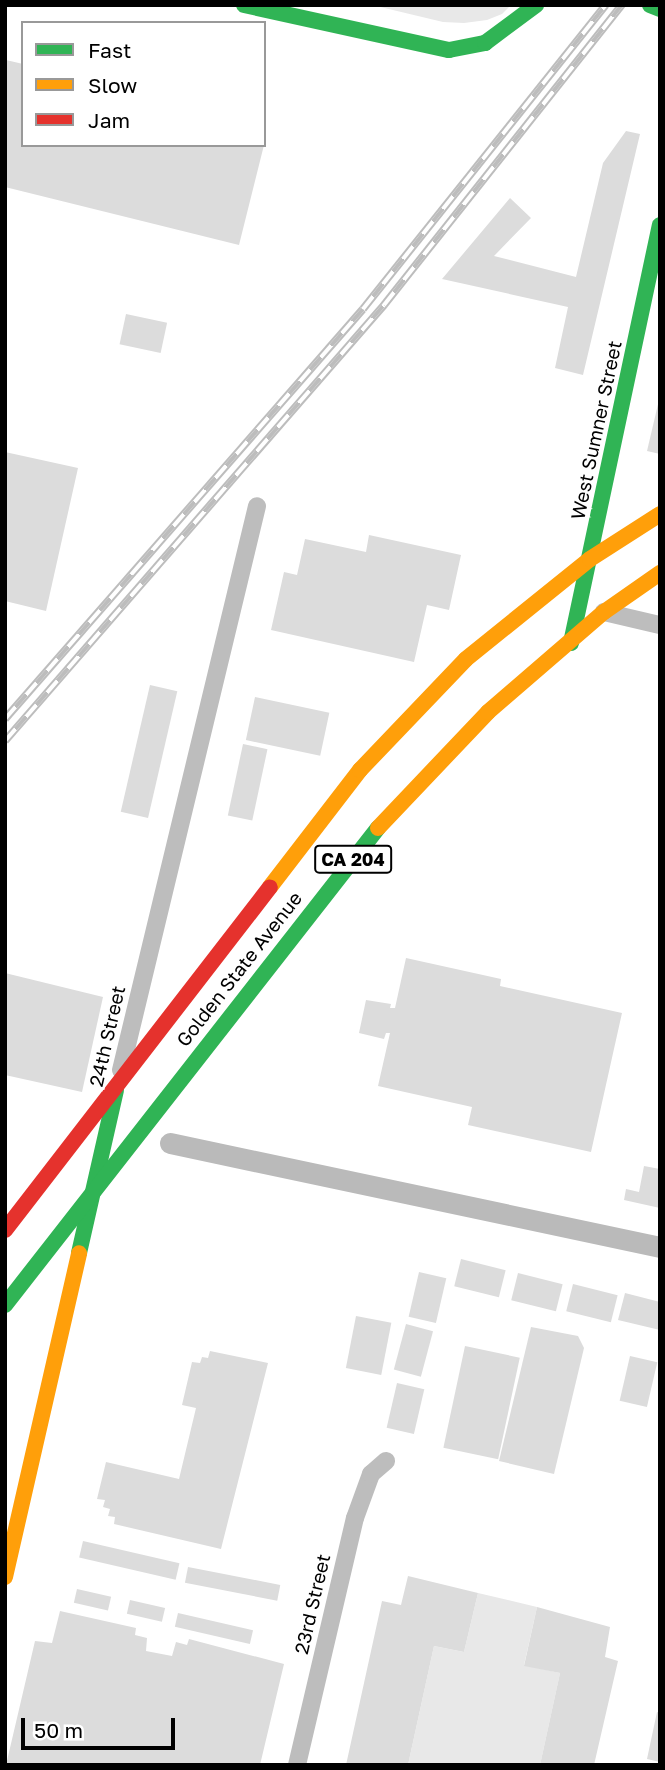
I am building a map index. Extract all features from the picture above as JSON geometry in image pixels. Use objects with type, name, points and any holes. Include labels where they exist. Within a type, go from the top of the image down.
[{"type":"main road","points":[[244,5],[450,50],[485,43],[536,5]]},
{"type":"main road","points":[[650,5],[660,9]]},
{"type":"main road","name":"West Sumner Street","points":[[570,643],[660,225]]},
{"type":"main road","name":"Golden State Avenue","points":[[5,1230],[116,1090],[360,771],[467,659],[590,559],[660,514]]},
{"type":"main road","name":"Golden State Avenue","points":[[5,1305],[303,921],[389,815],[488,712],[604,612],[660,573]]},
{"type":"main road","name":"24th Street","points":[[5,1577],[116,1090]]},
{"type":"street","name":"24th Street","points":[[116,1090],[257,506]]},
{"type":"street","points":[[604,612],[660,625]]},
{"type":"street","name":"23rd Street","points":[[297,1765],[355,1518],[370,1474],[386,1461]]},
{"type":"shaded area","points":[[372,5],[511,5],[502,14],[487,20],[464,23],[443,22]]},
{"type":"shaded area","points":[[478,1593],[537,1607],[524,1665],[560,1673],[540,1765],[408,1765],[434,1646],[464,1652]]},
{"type":"building","points":[[6,60],[21,64],[21,147],[264,147],[239,245],[5,187]]},
{"type":"building","points":[[626,131],[640,134],[583,375],[555,368],[568,307],[442,279],[510,198],[531,218],[494,256],[576,277],[603,163]]},
{"type":"building","points":[[126,314],[167,323],[161,353],[120,344]]},
{"type":"building","points":[[660,400],[660,454],[647,451]]},
{"type":"building","points":[[5,452],[78,468],[46,611],[5,601]]},
{"type":"building","points":[[369,535],[461,555],[449,610],[427,605],[414,662],[271,630],[284,572],[297,575],[305,539],[366,552]]},
{"type":"building","points":[[150,685],[177,691],[148,818],[121,812]]},
{"type":"building","points":[[255,697],[329,713],[320,756],[246,740]]},
{"type":"building","points":[[243,744],[267,749],[252,821],[228,815]]},
{"type":"building","points":[[406,958],[501,979],[500,986],[622,1013],[591,1152],[468,1125],[472,1107],[378,1086],[390,1033],[386,1033],[384,1039],[359,1033],[366,1000],[391,1004],[390,1008],[395,1008]]},
{"type":"building","points":[[5,973],[103,997],[82,1092],[5,1075]]},
{"type":"building","points":[[644,1166],[660,1169],[660,1208],[624,1200],[626,1189],[639,1192]]},
{"type":"building","points":[[461,1259],[506,1270],[499,1297],[454,1286]]},
{"type":"building","points":[[419,1272],[446,1278],[436,1323],[409,1317]]},
{"type":"building","points":[[518,1273],[563,1284],[556,1311],[511,1300]]},
{"type":"building","points":[[573,1284],[618,1295],[611,1322],[566,1311]]},
{"type":"building","points":[[625,1293],[660,1302],[660,1330],[618,1320]]},
{"type":"building","points":[[356,1316],[391,1323],[381,1375],[346,1368]]},
{"type":"building","points":[[406,1324],[433,1331],[421,1377],[394,1369]]},
{"type":"building","points":[[531,1327],[578,1336],[584,1348],[554,1474],[499,1461]]},
{"type":"building","points":[[465,1346],[520,1358],[498,1459],[443,1448]]},
{"type":"building","points":[[210,1351],[268,1363],[221,1549],[114,1524],[115,1517],[108,1516],[110,1509],[103,1507],[105,1500],[97,1499],[106,1462],[179,1479],[196,1408],[182,1405],[192,1362],[200,1363],[202,1357],[208,1358]]},
{"type":"building","points":[[630,1356],[657,1362],[647,1407],[620,1401]]},
{"type":"building","points":[[397,1383],[424,1389],[414,1434],[387,1428]]},
{"type":"building","points":[[83,1541],[179,1563],[176,1580],[79,1558]]},
{"type":"building","points":[[188,1567],[280,1585],[277,1601],[185,1583]]},
{"type":"building","points":[[408,1576],[478,1593],[464,1652],[434,1646],[408,1765],[346,1765],[382,1601],[401,1605]]},
{"type":"building","points":[[77,1589],[111,1597],[108,1611],[74,1603]]},
{"type":"building","points":[[130,1600],[165,1608],[162,1622],[127,1614]]},
{"type":"building","points":[[537,1607],[610,1627],[605,1657],[618,1661],[594,1765],[540,1765],[560,1673],[524,1666]]},
{"type":"building","points":[[60,1611],[136,1628],[135,1635],[147,1638],[146,1651],[172,1656],[176,1642],[187,1645],[189,1639],[284,1664],[260,1765],[6,1765],[35,1641],[52,1643]]},
{"type":"building","points":[[178,1613],[253,1630],[250,1644],[175,1627]]},
{"type":"building","points":[[657,1712],[660,1713],[660,1762],[647,1759]]},
{"type":"waterway","points":[[170,1143],[660,1247]]},
{"type":"railway","points":[[5,719],[363,309],[606,5]]},
{"type":"railway","points":[[5,741],[384,305],[622,5]]},
{"type":"traffic: fast","points":[[244,5],[449,50],[485,43],[536,5]]},
{"type":"traffic: fast","points":[[650,5],[660,9]]},
{"type":"traffic: fast","points":[[571,643],[660,225]]},
{"type":"traffic: fast","points":[[5,1305],[378,828]]},
{"type":"traffic: fast","points":[[79,1253],[116,1090]]},
{"type":"traffic: slow","points":[[270,887],[360,770],[466,659],[590,559],[660,514]]},
{"type":"traffic: slow","points":[[378,828],[488,712],[604,612],[660,573]]},
{"type":"traffic: slow","points":[[5,1577],[79,1253]]},
{"type":"traffic: jam","points":[[5,1230],[270,887]]}]
